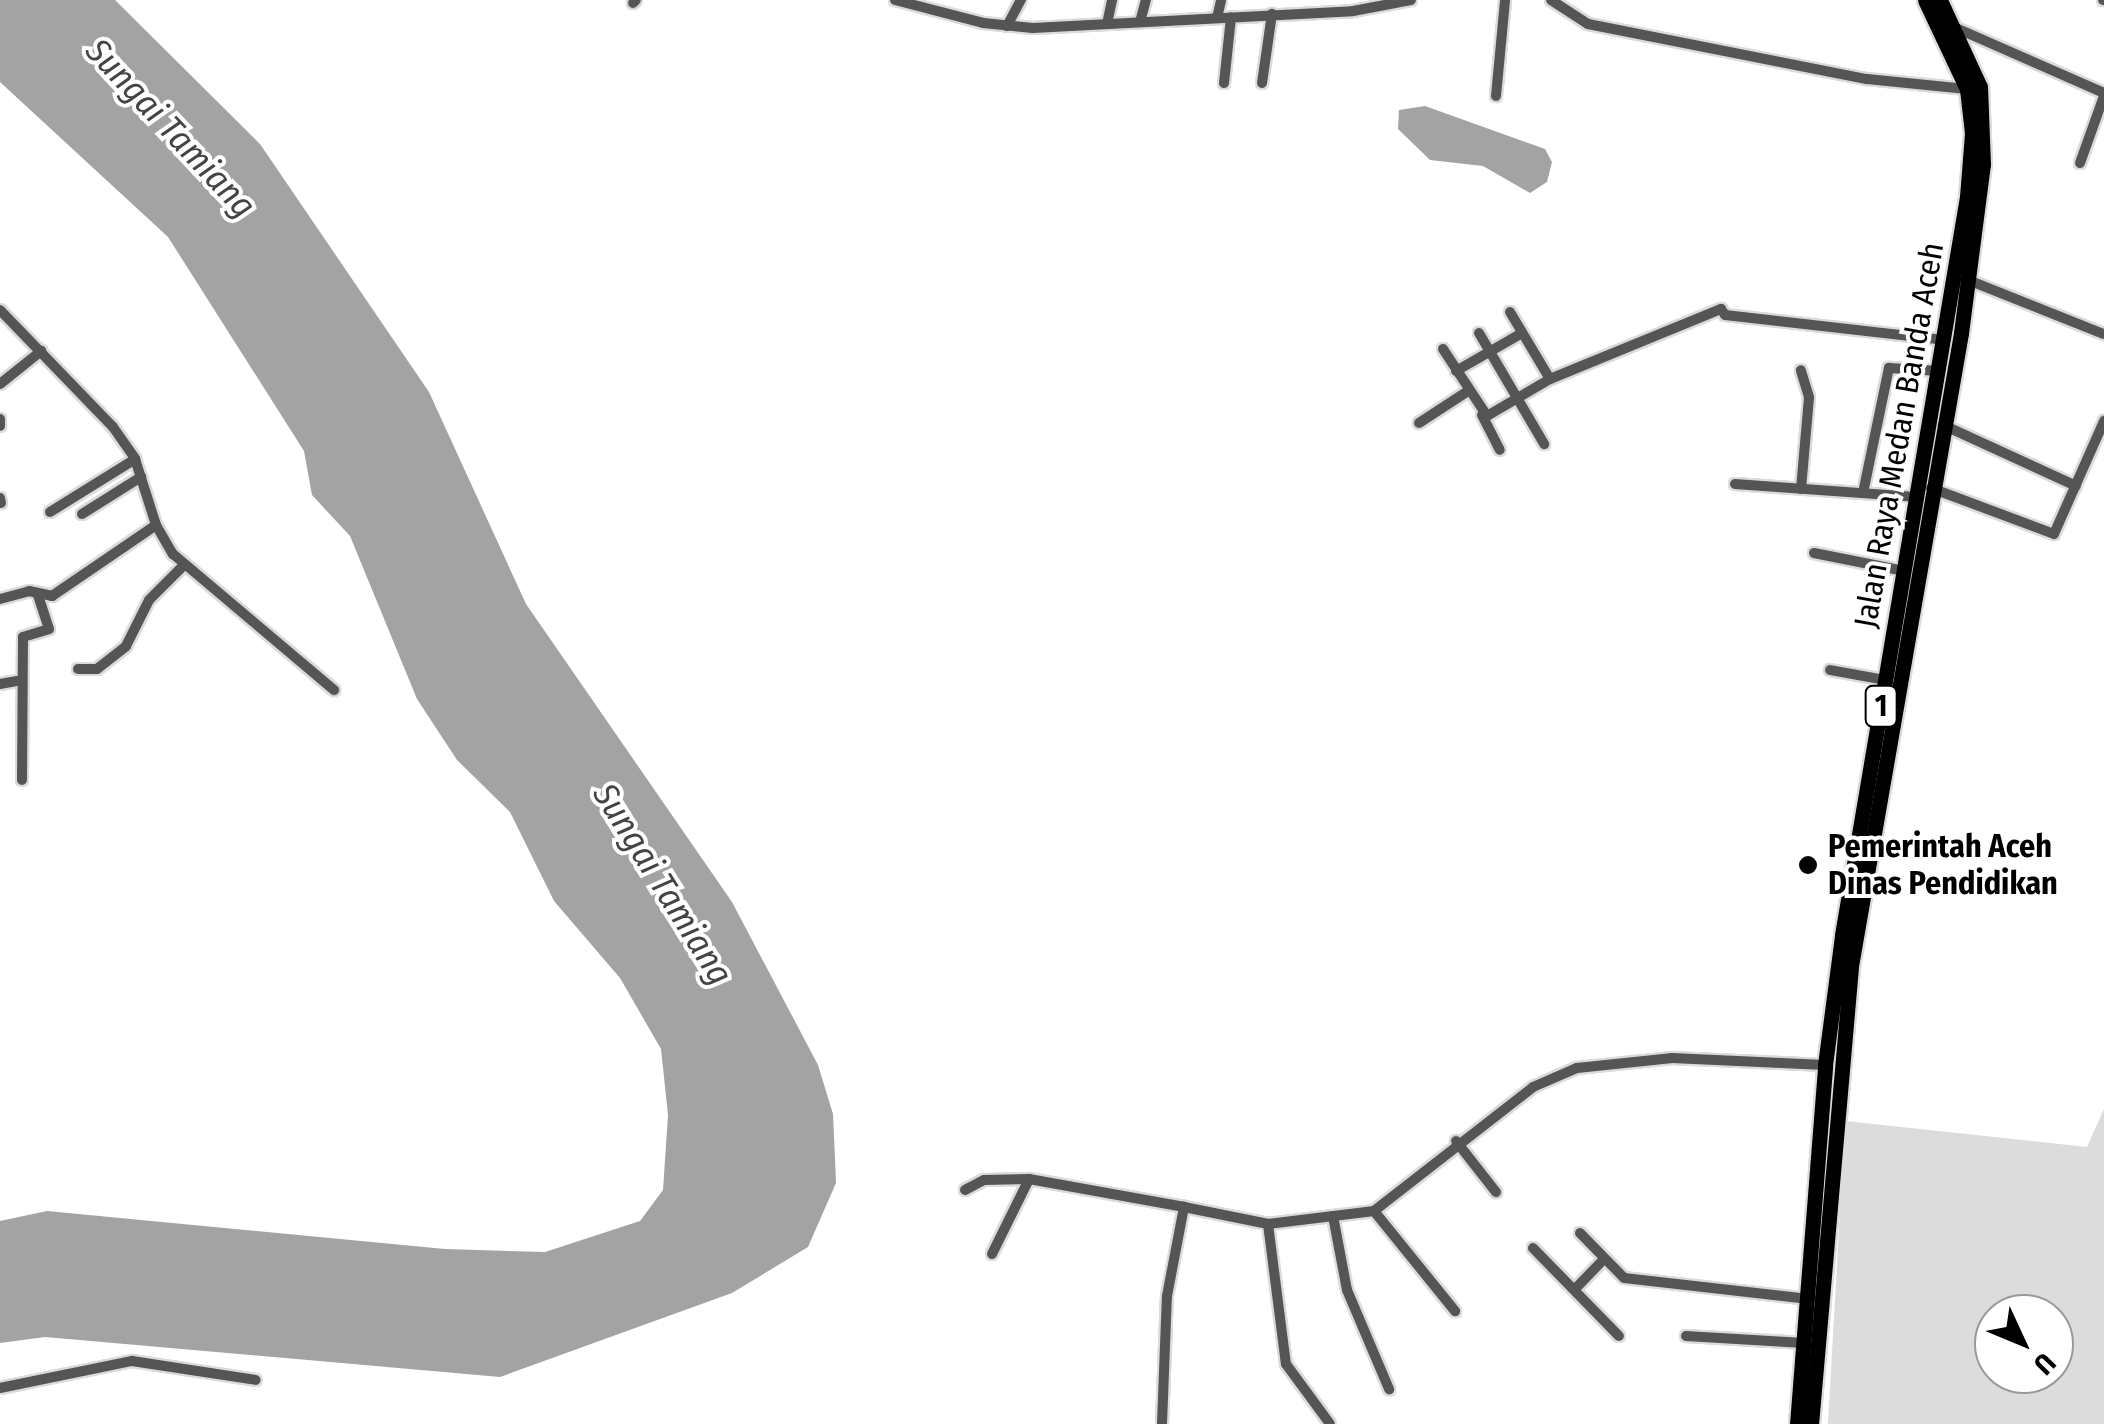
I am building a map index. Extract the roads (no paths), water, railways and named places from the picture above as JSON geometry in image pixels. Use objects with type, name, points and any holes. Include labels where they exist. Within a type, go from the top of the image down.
[{"type":"highway","name":"Jalan Raya Medan Banda Aceh","points":[[1797,1424],[1806,1398],[1841,1040],[1870,824],[1900,632],[1943,426],[1945,340],[1967,197],[1972,133],[1966,90],[1925,0]]},
{"type":"highway","name":"Jalan Raya Medan Banda Aceh","points":[[1811,1424],[1804,1343],[1825,1066],[1870,824],[1884,680],[1900,632],[1915,497],[1968,280],[1985,138],[1980,87],[1940,0]]},
{"type":"street","points":[[896,0],[1007,26],[1353,11],[1410,0]]},
{"type":"street","points":[[1007,26],[1021,0]]},
{"type":"street","points":[[1107,24],[1112,0]]},
{"type":"street","points":[[1140,22],[1146,0]]},
{"type":"street","points":[[1217,18],[1221,0]]},
{"type":"street","points":[[1496,96],[1505,0]]},
{"type":"street","points":[[1551,0],[1588,24],[1867,79],[1966,90]]},
{"type":"street","points":[[1262,83],[1272,14]]},
{"type":"street","points":[[1224,83],[1230,17]]},
{"type":"street","points":[[1956,28],[2104,95],[2080,163]]},
{"type":"street","points":[[1968,280],[2104,334]]},
{"type":"street","points":[[1482,415],[1550,379],[1721,309],[1725,315],[1945,340]]},
{"type":"street","points":[[0,310],[135,459],[156,525],[184,565],[334,690]]},
{"type":"street","points":[[1510,312],[1550,379]]},
{"type":"street","points":[[1479,333],[1544,444]]},
{"type":"street","points":[[1456,371],[1522,333]]},
{"type":"street","points":[[1444,349],[1500,450]]},
{"type":"street","points":[[0,384],[41,351]]},
{"type":"street","points":[[1863,492],[1890,368],[1896,364],[1943,379]]},
{"type":"street","points":[[1801,370],[1809,398],[1801,489]]},
{"type":"street","points":[[1419,423],[1468,391]]},
{"type":"street","points":[[1931,488],[2050,536],[2060,530],[2104,421]]},
{"type":"street","points":[[1943,426],[2076,486]]},
{"type":"street","points":[[50,512],[135,459]]},
{"type":"street","points":[[82,514],[142,477]]},
{"type":"street","points":[[1735,484],[1915,497]]},
{"type":"street","points":[[0,598],[57,593],[156,525]]},
{"type":"street","points":[[1814,553],[1904,571]]},
{"type":"street","points":[[78,668],[97,669],[126,646],[148,601],[184,565]]},
{"type":"street","points":[[22,780],[24,636],[49,629],[37,593]]},
{"type":"street","points":[[1830,670],[1884,680]]},
{"type":"street","points":[[0,684],[22,680]]},
{"type":"street","points":[[964,1190],[994,1178],[1029,1179],[1268,1224],[1374,1212],[1456,1142],[1532,1087],[1577,1068],[1672,1058],[1825,1066]]},
{"type":"street","points":[[1456,1142],[1496,1192]]},
{"type":"street","points":[[992,1254],[1029,1179]]},
{"type":"street","points":[[1162,1424],[1167,1296],[1184,1208]]},
{"type":"street","points":[[1374,1212],[1455,1310]]},
{"type":"street","points":[[1333,1216],[1347,1290],[1389,1389]]},
{"type":"street","points":[[1268,1224],[1286,1364],[1330,1424]]},
{"type":"street","points":[[1580,1233],[1602,1261],[1632,1280],[1807,1299]]},
{"type":"street","points":[[1533,1248],[1576,1288],[1618,1336]]},
{"type":"street","points":[[1576,1288],[1602,1261]]},
{"type":"street","points":[[1686,1336],[1804,1343]]},
{"type":"street","points":[[0,1388],[132,1361],[256,1380]]},
{"type":"water","name":"Sungai Tamiang","points":[[0,0],[115,0],[260,144],[429,392],[526,604],[732,902],[818,1065],[833,1114],[836,1183],[808,1247],[732,1293],[500,1377],[45,1337],[0,1343],[0,1221],[47,1211],[445,1249],[545,1252],[640,1221],[663,1190],[668,1115],[661,1049],[620,978],[554,901],[510,812],[457,760],[417,699],[350,536],[312,495],[304,451],[168,237],[0,82]]},
{"type":"water","points":[[1425,106],[1545,149],[1552,162],[1547,182],[1530,193],[1483,166],[1430,160],[1398,129],[1399,110]]},
{"type":"place","name":"Pemerintah Aceh Dinas Pendidikan","points":[[1808,865]]}]
